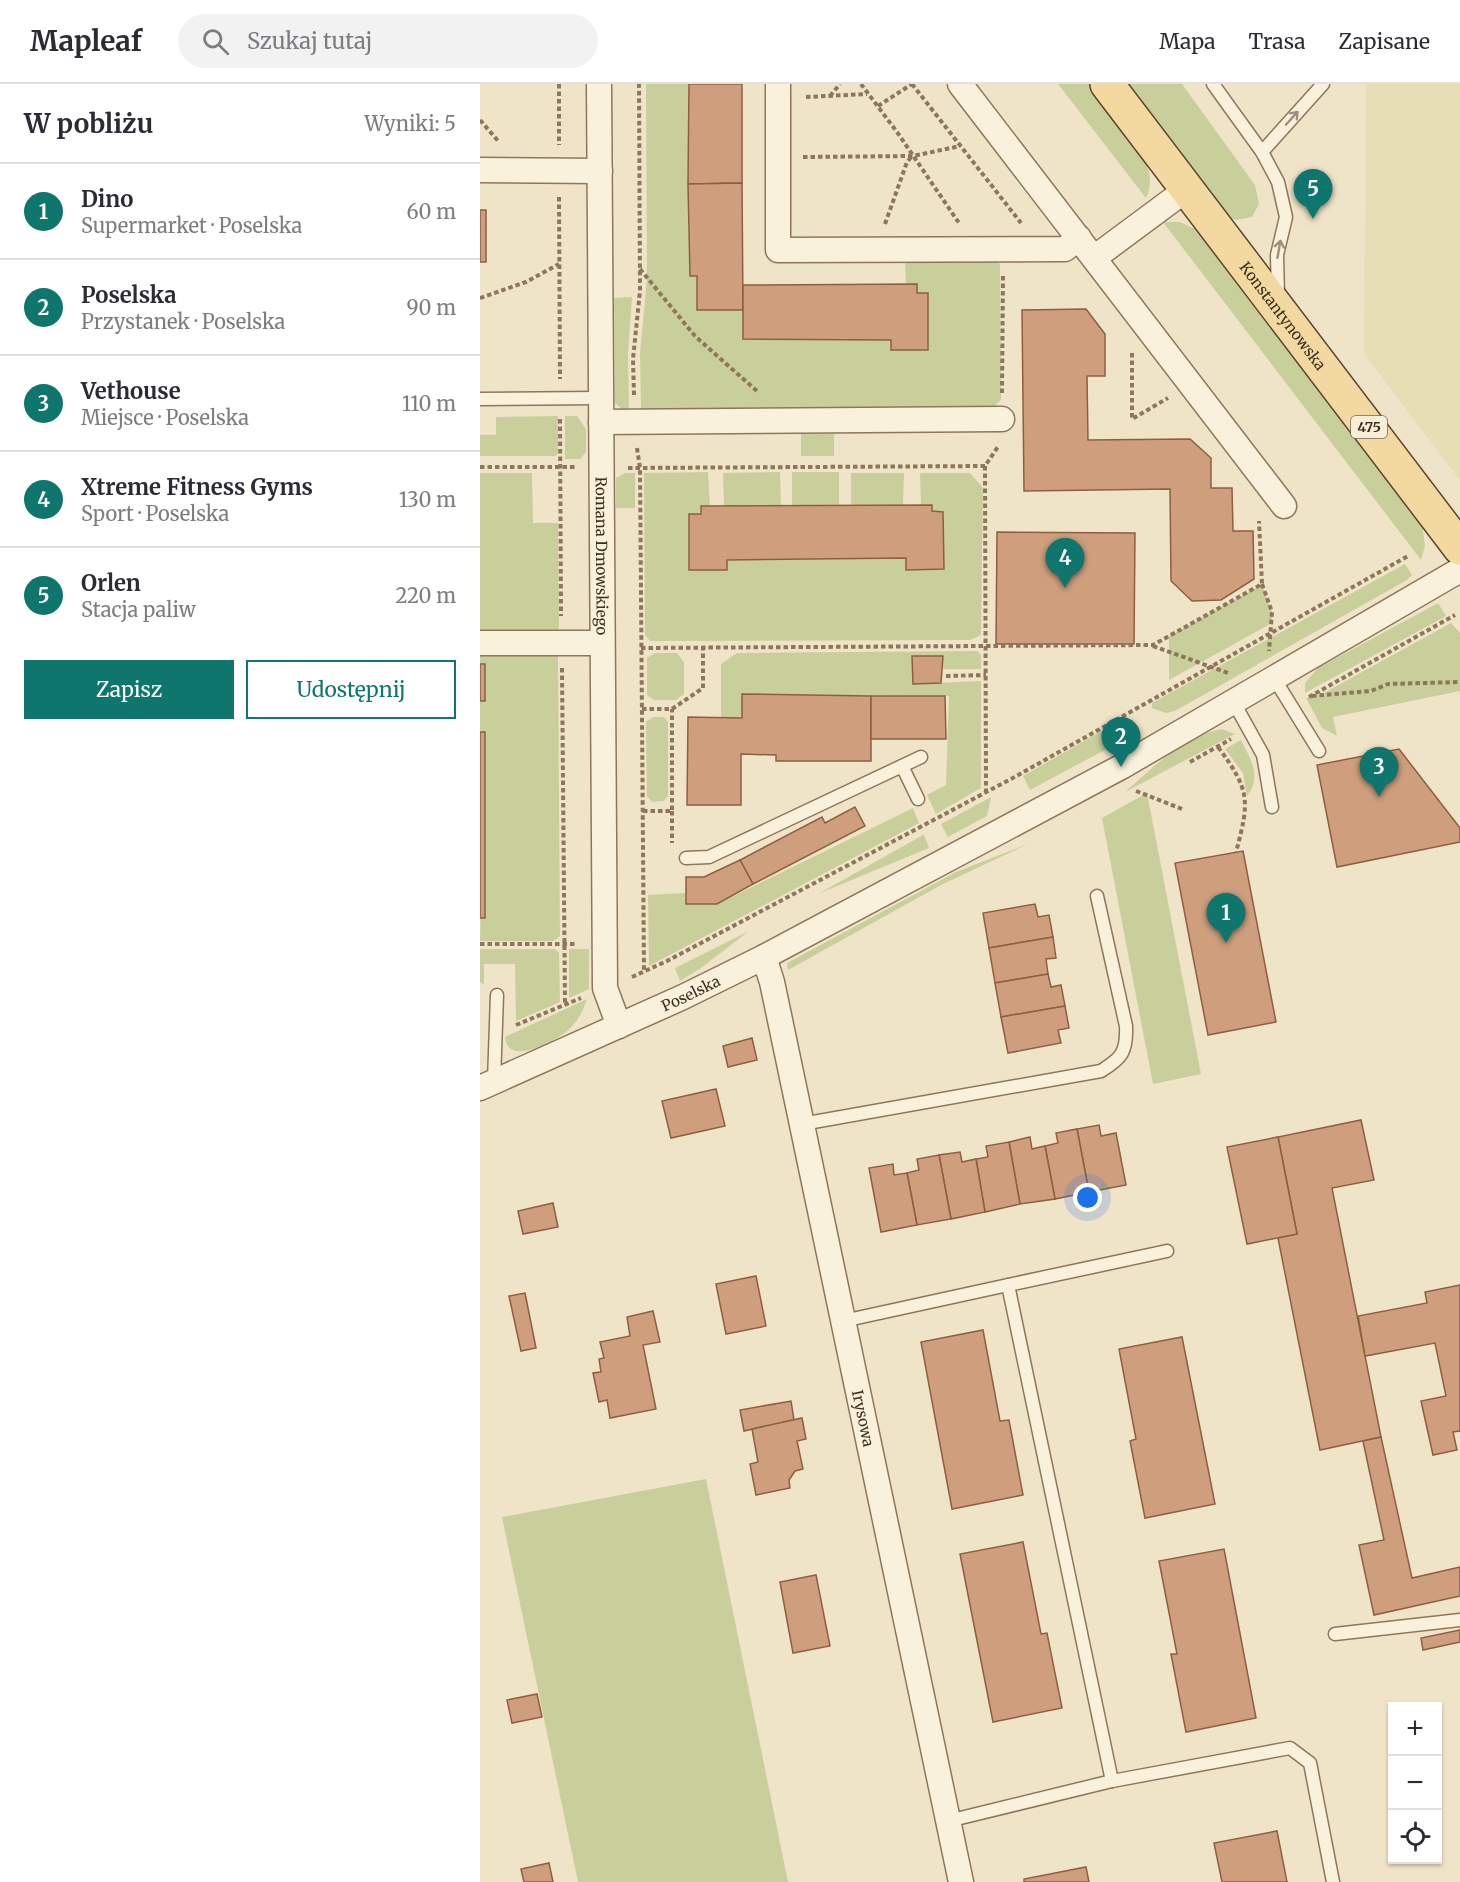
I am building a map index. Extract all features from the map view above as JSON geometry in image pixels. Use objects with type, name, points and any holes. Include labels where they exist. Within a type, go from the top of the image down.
[{"type":"main road","name":"Konstantynowska","points":[[1107,84],[1460,548]]},
{"type":"street","name":"Romana Dmowskiego","points":[[599,84],[605,988],[619,1026]]},
{"type":"street","points":[[960,84],[1284,506]]},
{"type":"street","points":[[778,91],[778,250],[1065,249],[1079,238]]},
{"type":"street","points":[[480,170],[600,171]]},
{"type":"street","points":[[1094,258],[1187,189]]},
{"type":"street","points":[[601,410],[634,422],[1002,419]]},
{"type":"street","name":"Poselska","points":[[487,1085],[619,1026],[764,957],[1120,767],[1233,701],[1271,668],[1460,570]]},
{"type":"street","points":[[480,643],[602,643]]},
{"type":"street","name":"Irysowa","points":[[764,957],[772,982],[961,1882]]},
{"type":"lane","points":[[1213,84],[1262,152],[1278,182],[1286,217],[1277,255],[1278,307]]},
{"type":"lane","points":[[1262,152],[1323,84]]},
{"type":"lane","points":[[480,399],[560,399],[601,410]]},
{"type":"lane","points":[[1271,668],[1319,751]]},
{"type":"lane","points":[[1233,701],[1263,755],[1272,807]]},
{"type":"lane","points":[[686,858],[709,857],[921,757]]},
{"type":"lane","points":[[902,766],[918,799]]},
{"type":"lane","points":[[802,1124],[1101,1071],[1118,1060],[1127,1045],[1126,1026],[1097,896]]},
{"type":"lane","points":[[487,1085],[495,1035],[497,995]]},
{"type":"lane","points":[[843,1321],[1167,1251]]},
{"type":"lane","points":[[1008,1285],[1112,1781]]},
{"type":"lane","points":[[1335,1634],[1460,1620]]},
{"type":"lane","points":[[948,1821],[1112,1781],[1290,1748],[1310,1763],[1333,1882]]},
{"type":"path","points":[[559,84],[565,1004]]},
{"type":"path","points":[[639,84],[640,268],[633,359],[634,422],[640,468],[644,972]]},
{"type":"path","points":[[830,96],[840,84]]},
{"type":"path","points":[[861,84],[976,249]]},
{"type":"path","points":[[878,106],[912,84],[1041,249]]},
{"type":"path","points":[[778,91],[830,96],[868,94]]},
{"type":"path","points":[[777,157],[913,156],[960,146]]},
{"type":"path","points":[[876,249],[907,162],[913,156]]},
{"type":"path","points":[[480,298],[526,282],[560,264]]},
{"type":"path","points":[[640,268],[695,336],[740,379],[796,421]]},
{"type":"path","points":[[1132,347],[1132,419],[1177,393]]},
{"type":"path","points":[[985,466],[986,792]]},
{"type":"path","points":[[1259,510],[1262,584],[1272,612],[1271,668]]},
{"type":"path","points":[[495,1035],[644,972],[986,792],[1408,556]]},
{"type":"path","points":[[1152,645],[1262,584]]},
{"type":"path","points":[[641,648],[1152,645],[1236,676]]},
{"type":"path","points":[[642,709],[672,708],[703,688],[703,647]]},
{"type":"path","points":[[946,676],[986,675]]},
{"type":"path","points":[[1306,698],[1322,694],[1371,691],[1388,684],[1460,682]]},
{"type":"path","points":[[672,708],[672,849]]},
{"type":"path","points":[[1218,747],[1239,776],[1245,799],[1247,812],[1236,852]]},
{"type":"path","points":[[1136,791],[1182,809]]},
{"type":"path","points":[[643,811],[672,811]]},
{"type":"path","points":[[480,944],[644,944]]},
{"type":"shaded area","points":[[1366,84],[1460,84],[1460,480],[1364,354]]},
{"type":"green space","points":[[646,84],[689,84],[690,275],[697,276],[697,309],[743,310],[744,339],[891,340],[892,350],[927,350],[928,293],[917,293],[917,284],[906,285],[905,257],[995,255],[1000,265],[1001,400],[992,408],[641,409],[640,353],[647,279]]},
{"type":"green space","points":[[1058,84],[1090,84],[1122,123],[1142,154],[1148,170],[1150,184],[1146,198]]},
{"type":"green space","points":[[1128,84],[1182,84],[1255,185],[1259,204],[1252,217],[1236,220],[1229,217]]},
{"type":"green space","points":[[1163,222],[1180,222],[1195,229],[1422,524],[1425,546],[1421,560]]},
{"type":"green space","points":[[632,297],[628,353],[629,411],[615,403],[614,298]]},
{"type":"green space","points":[[558,416],[558,453],[555,456],[480,456],[480,435],[496,435],[496,417]]},
{"type":"green space","points":[[565,416],[577,416],[586,429],[586,452],[580,459],[565,459]]},
{"type":"green space","points":[[801,434],[834,434],[834,456],[801,456]]},
{"type":"green space","points":[[708,472],[710,506],[701,506],[690,570],[726,570],[727,560],[906,558],[906,570],[943,569],[943,512],[932,511],[932,505],[921,505],[920,473],[970,473],[983,488],[981,635],[970,640],[650,641],[645,635],[644,473]]},
{"type":"green space","points":[[780,472],[781,506],[724,506],[723,473]]},
{"type":"green space","points":[[792,472],[839,472],[839,506],[792,505]]},
{"type":"green space","points":[[480,473],[532,473],[533,523],[558,523],[559,629],[554,632],[480,632]]},
{"type":"green space","points":[[625,473],[635,473],[635,508],[616,508],[616,478]]},
{"type":"green space","points":[[851,473],[904,473],[903,505],[851,505]]},
{"type":"green space","points":[[1405,564],[1412,575],[1407,580],[1175,711],[1166,713],[1152,708],[1152,703]]},
{"type":"green space","points":[[1262,584],[1272,612],[1272,623],[1169,680],[1169,636]]},
{"type":"green space","points":[[1438,603],[1446,616],[1305,693],[1305,683],[1318,668]]},
{"type":"green space","points":[[1451,623],[1460,633],[1460,691],[1333,717],[1337,736],[1322,728],[1306,698],[1322,694]]},
{"type":"green space","points":[[480,650],[553,650],[558,656],[560,936],[554,941],[480,941],[484,732],[480,732],[480,701],[485,700],[485,664],[480,664]]},
{"type":"green space","points":[[978,651],[981,655],[981,669],[943,669],[943,656],[912,657],[913,684],[981,681],[981,788],[936,814],[927,795],[946,785],[949,696],[742,694],[742,718],[721,718],[721,664],[737,653]]},
{"type":"green space","points":[[655,653],[677,653],[684,662],[684,694],[676,700],[654,700],[647,695],[647,658]]},
{"type":"green space","points":[[653,717],[664,717],[668,722],[668,796],[664,801],[652,802],[647,796],[646,722]]},
{"type":"green space","points":[[1121,720],[1120,735],[1114,745],[1030,790],[1023,776]]},
{"type":"green space","points":[[1222,729],[1235,734],[1125,792],[1182,745],[1208,732]]},
{"type":"green space","points":[[1241,740],[1251,761],[1254,775],[1254,782],[1247,796],[1243,773],[1225,749]]},
{"type":"green space","points":[[1147,793],[1201,1074],[1153,1084],[1102,818]]},
{"type":"green space","points":[[991,797],[987,816],[948,837],[941,824]]},
{"type":"green space","points":[[913,808],[919,823],[649,966],[648,895],[685,893],[686,904],[717,904]]},
{"type":"green space","points":[[923,835],[929,848],[818,894]]},
{"type":"green space","points":[[1030,843],[941,885],[788,970],[787,963],[956,872]]},
{"type":"green space","points":[[749,931],[701,968],[680,981],[675,968]]},
{"type":"green space","points":[[480,949],[555,949],[559,953],[560,1002],[516,1021],[515,964],[484,964],[484,985],[480,982]]},
{"type":"green space","points":[[569,949],[589,949],[589,989],[569,998]]},
{"type":"green space","points":[[587,999],[574,1024],[552,1041],[522,1051],[508,1046],[505,1037]]},
{"type":"green space","points":[[706,1479],[788,1882],[578,1882],[502,1517]]},
{"type":"building","points":[[689,84],[742,84],[742,183],[688,184]]},
{"type":"building","points":[[742,183],[743,310],[697,310],[697,276],[690,276],[688,184]]},
{"type":"building","points":[[480,210],[486,210],[486,262],[480,262]]},
{"type":"building","points":[[917,284],[917,293],[928,293],[928,350],[891,350],[891,340],[743,339],[743,285]]},
{"type":"building","points":[[1086,309],[1105,334],[1105,376],[1087,376],[1088,440],[1190,439],[1211,458],[1211,488],[1232,488],[1233,531],[1253,531],[1254,579],[1221,600],[1192,601],[1171,581],[1170,489],[1024,491],[1022,310]]},
{"type":"building","points":[[932,505],[932,511],[943,512],[944,569],[906,570],[906,558],[727,560],[727,570],[689,570],[689,514],[701,514],[701,506]]},
{"type":"building","points":[[997,532],[1135,533],[1134,644],[996,644]]},
{"type":"building","points":[[912,656],[943,656],[941,683],[913,684]]},
{"type":"building","points":[[480,664],[485,664],[485,701],[480,701]]},
{"type":"building","points":[[742,694],[871,696],[871,761],[776,761],[776,755],[741,754],[741,805],[687,805],[688,717],[742,718]]},
{"type":"building","points":[[871,696],[945,696],[946,739],[871,739]]},
{"type":"building","points":[[480,732],[485,732],[485,918],[480,918]]},
{"type":"building","points":[[1399,749],[1460,828],[1460,842],[1337,867],[1317,765]]},
{"type":"building","points":[[855,807],[865,826],[753,884],[740,860],[822,817],[825,823]]},
{"type":"building","points":[[1243,851],[1276,1022],[1208,1035],[1175,863]]},
{"type":"building","points":[[740,860],[753,884],[717,904],[686,904],[686,877],[704,877]]},
{"type":"building","points":[[1035,904],[1038,917],[1049,915],[1053,937],[989,948],[983,913]]},
{"type":"building","points":[[1053,937],[1056,958],[1046,959],[1048,974],[995,983],[989,948]]},
{"type":"building","points":[[1048,974],[1051,987],[1061,985],[1065,1006],[1001,1017],[995,983]]},
{"type":"building","points":[[1065,1006],[1069,1028],[1058,1030],[1061,1043],[1008,1053],[1001,1017]]},
{"type":"building","points":[[752,1038],[757,1060],[728,1067],[723,1046]]},
{"type":"building","points":[[716,1089],[725,1126],[671,1138],[662,1101]]},
{"type":"building","points":[[1361,1120],[1374,1180],[1332,1188],[1381,1437],[1320,1450],[1278,1238],[1297,1234],[1278,1137]]},
{"type":"building","points":[[1099,1125],[1101,1136],[1116,1133],[1126,1185],[1089,1192],[1077,1129]]},
{"type":"building","points":[[1077,1129],[1089,1192],[1055,1199],[1045,1146],[1058,1143],[1056,1133]]},
{"type":"building","points":[[1030,1137],[1032,1149],[1045,1146],[1055,1199],[1020,1204],[1009,1142]]},
{"type":"building","points":[[1278,1137],[1297,1234],[1247,1244],[1227,1147]]},
{"type":"building","points":[[1009,1142],[1020,1204],[985,1212],[976,1159],[988,1157],[986,1146]]},
{"type":"building","points":[[960,1152],[962,1162],[976,1159],[985,1212],[951,1219],[939,1155]]},
{"type":"building","points":[[939,1155],[951,1219],[917,1225],[907,1173],[919,1170],[917,1159]]},
{"type":"building","points":[[893,1164],[894,1175],[907,1173],[917,1225],[881,1232],[869,1168]]},
{"type":"building","points":[[553,1203],[558,1227],[523,1234],[518,1211]]},
{"type":"building","points":[[756,1276],[766,1326],[726,1334],[716,1284]]},
{"type":"building","points":[[1460,1285],[1460,1431],[1453,1432],[1457,1450],[1433,1455],[1421,1401],[1446,1396],[1435,1343],[1365,1356],[1358,1316],[1427,1303],[1425,1292]]},
{"type":"building","points":[[525,1293],[536,1348],[521,1351],[509,1296]]},
{"type":"building","points":[[653,1311],[660,1342],[643,1345],[656,1409],[610,1418],[607,1400],[599,1402],[593,1373],[601,1372],[599,1359],[604,1358],[600,1342],[630,1336],[627,1317]]},
{"type":"building","points":[[983,1330],[1000,1421],[1009,1420],[1023,1495],[952,1509],[921,1342]]},
{"type":"building","points":[[1182,1337],[1215,1504],[1145,1518],[1130,1441],[1136,1439],[1119,1349]]},
{"type":"building","points":[[791,1401],[794,1420],[744,1431],[740,1410]]},
{"type":"building","points":[[802,1418],[806,1439],[797,1441],[803,1469],[795,1471],[789,1480],[790,1488],[756,1495],[750,1464],[758,1462],[752,1429]]},
{"type":"building","points":[[1381,1437],[1412,1578],[1460,1567],[1460,1596],[1374,1615],[1359,1545],[1384,1540],[1363,1441]]},
{"type":"building","points":[[1023,1542],[1041,1634],[1047,1633],[1062,1708],[993,1722],[960,1554]]},
{"type":"building","points":[[1224,1549],[1256,1718],[1186,1732],[1171,1654],[1177,1654],[1159,1561]]},
{"type":"building","points":[[816,1575],[830,1646],[793,1653],[780,1582]]},
{"type":"building","points":[[1460,1630],[1460,1642],[1423,1650],[1421,1638]]},
{"type":"building","points":[[537,1694],[542,1717],[512,1723],[507,1700]]},
{"type":"building","points":[[1277,1831],[1287,1882],[1222,1882],[1214,1843]]},
{"type":"building","points":[[549,1863],[553,1882],[524,1882],[521,1869]]},
{"type":"building","points":[[1086,1867],[1089,1882],[1024,1882],[1024,1879]]},
{"type":"place","name":"Orlen","points":[[1313,219]]},
{"type":"place","name":"Xtreme Fitness Gyms","points":[[1065,588]]},
{"type":"place","name":"Poselska","points":[[1121,767]]},
{"type":"place","name":"Vethouse","points":[[1379,797]]},
{"type":"place","name":"Dino","points":[[1226,943]]}]
